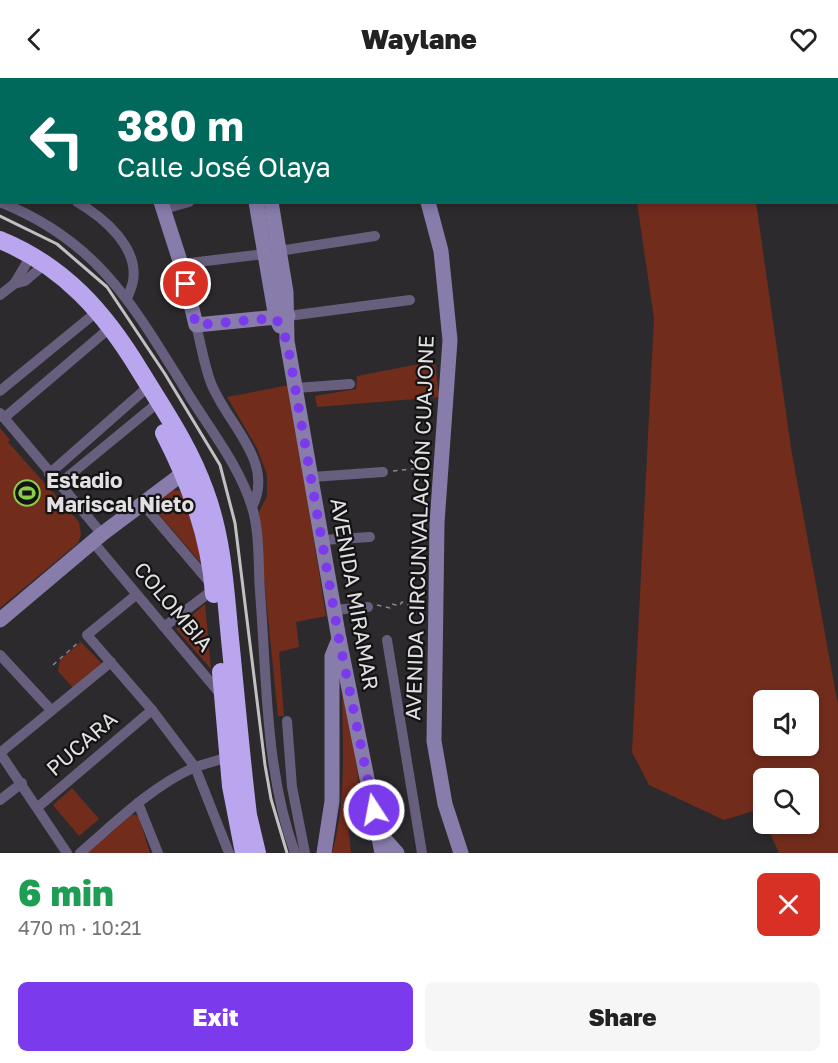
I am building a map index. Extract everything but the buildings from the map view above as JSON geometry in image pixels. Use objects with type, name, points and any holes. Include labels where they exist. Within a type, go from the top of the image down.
[{"type":"highway","points":[[0,240],[35,263],[69,295],[94,313],[108,329],[155,405],[190,469],[219,538],[238,831],[244,853]]},
{"type":"highway","points":[[0,250],[35,263]]},
{"type":"highway","points":[[190,469],[214,588],[223,697],[257,853]]},
{"type":"main road","name":"AVENIDA MIRAMAR","points":[[257,204],[272,252]]},
{"type":"main road","name":"AVENIDA MIRAMAR","points":[[271,204],[272,252],[282,317],[339,639],[382,853]]},
{"type":"main road","name":"AVENIDA CIRCUNVALACIÓN CUAJONE","points":[[429,204],[441,251],[450,340],[441,466],[435,605],[434,741],[445,804],[460,853]]},
{"type":"main road","points":[[162,206],[181,264],[196,325],[282,317]]},
{"type":"main road","points":[[0,620],[98,538],[190,469]]},
{"type":"main road","points":[[324,853],[332,801],[332,656],[339,639]]},
{"type":"main road","points":[[378,832],[397,853]]},
{"type":"street","points":[[80,204],[106,223],[119,237],[132,263],[134,280],[127,299]]},
{"type":"street","points":[[14,205],[79,247],[106,272],[127,299],[233,464],[252,507],[275,778],[295,853]]},
{"type":"street","points":[[181,264],[375,236]]},
{"type":"street","points":[[0,295],[35,263]]},
{"type":"street","points":[[282,317],[410,300]]},
{"type":"street","points":[[0,392],[94,313]]},
{"type":"street","points":[[196,325],[211,383],[256,463],[260,479],[258,495],[252,507]]},
{"type":"street","points":[[2,415],[108,329]]},
{"type":"street","points":[[296,388],[350,384]]},
{"type":"street","points":[[50,474],[145,388]]},
{"type":"street","points":[[59,484],[155,405]]},
{"type":"street","name":"COLOMBIA","points":[[2,415],[59,484],[136,595],[223,697]]},
{"type":"street","points":[[312,477],[383,472]]},
{"type":"street","points":[[143,504],[214,588],[164,627]]},
{"type":"street","points":[[323,540],[370,537]]},
{"type":"street","points":[[136,595],[87,634],[152,710],[195,768],[229,853]]},
{"type":"street","points":[[334,610],[368,607]]},
{"type":"street","points":[[387,640],[422,853]]},
{"type":"street","points":[[0,655],[51,710]]},
{"type":"street","points":[[67,853],[0,753],[111,662]]},
{"type":"street","name":"PUCARA","points":[[38,807],[152,710]]},
{"type":"street","points":[[287,721],[292,787],[305,853]]},
{"type":"street","points":[[80,853],[138,803],[179,774],[234,755]]},
{"type":"street","points":[[0,800],[22,783]]},
{"type":"street","points":[[138,803],[158,853]]},
{"type":"path","points":[[383,472],[441,466]]},
{"type":"path","points":[[368,607],[381,604],[390,608],[392,604],[399,606],[402,602],[408,605],[411,601],[419,606],[422,600],[435,605]]},
{"type":"path","points":[[53,665],[87,634]]},
{"type":"shaded area","points":[[637,204],[756,204],[791,448],[838,705],[838,853],[779,853],[770,834],[819,834],[819,768],[753,768],[753,811],[724,820],[649,785],[632,752],[654,318]]},
{"type":"shaded area","points":[[435,361],[439,397],[317,407],[315,396],[356,389],[357,376]]},
{"type":"shaded area","points":[[289,385],[326,616],[296,622],[299,647],[279,652],[284,716],[278,716],[259,530],[259,512],[267,496],[267,475],[257,448],[227,397]]},
{"type":"shaded area","name":"Estadio Mariscal Nieto","points":[[0,428],[10,440],[8,442],[79,522],[81,534],[78,543],[0,608]]},
{"type":"shaded area","points":[[169,490],[182,491],[200,550],[201,563],[151,505]]},
{"type":"shaded area","points":[[205,604],[211,669],[176,629]]},
{"type":"shaded area","points":[[81,642],[103,665],[74,689],[58,671],[60,660]]},
{"type":"shaded area","points":[[342,678],[364,812],[347,814],[351,853],[332,853],[342,788]]},
{"type":"shaded area","points":[[72,788],[99,819],[79,836],[53,805]]},
{"type":"shaded area","points":[[131,815],[139,818],[150,853],[87,853]]},
{"type":"railway","points":[[0,216],[57,244],[107,287],[165,374],[220,465],[235,523],[265,765],[271,799],[287,853]]},
{"type":"place","name":"Estadio Mariscal Nieto","points":[[27,493]]},
{"type":"route","points":[[186,284],[196,325],[276,318],[287,341],[339,639],[374,810]]}]
